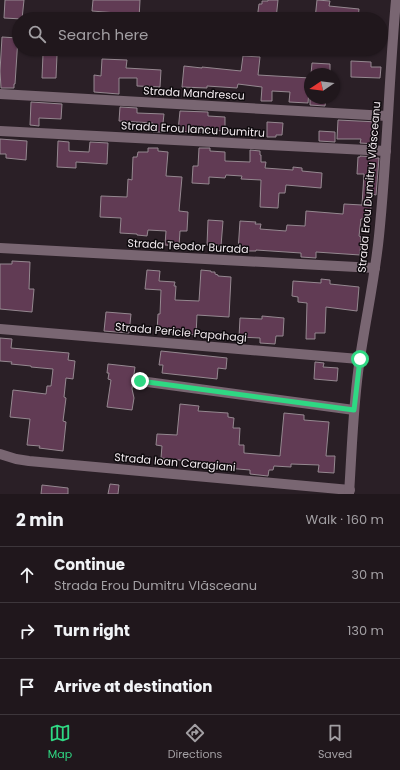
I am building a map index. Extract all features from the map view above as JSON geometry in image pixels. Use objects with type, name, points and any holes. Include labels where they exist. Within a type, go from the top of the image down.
[{"type":"street","name":"Strada Erou Dumitru Vlăsceanu","points":[[349,492],[354,410],[360,359],[375,268],[383,190],[396,0]]},
{"type":"street","name":"Strada Mandrescu","points":[[0,94],[387,116]]},
{"type":"street","name":"Strada Erou Iancu Dumitru","points":[[0,131],[386,150]]},
{"type":"street","name":"Strada Teodor Burada","points":[[0,248],[375,268]]},
{"type":"street","name":"Strada Pericle Papahagi","points":[[0,329],[360,359]]},
{"type":"street","points":[[140,381],[354,410]]},
{"type":"street","name":"Strada Ioan Caragiani","points":[[0,454],[29,461],[349,492]]},
{"type":"building","points":[[5,0],[24,0],[23,12],[12,12],[12,18],[4,18]]},
{"type":"building","points":[[93,0],[140,0],[139,12],[92,11]]},
{"type":"building","points":[[278,0],[277,12],[258,12],[259,4],[262,4],[262,1]]},
{"type":"building","points":[[317,0],[330,1],[329,6],[359,9],[359,12],[316,12]]},
{"type":"building","points":[[2,37],[12,38],[12,56],[17,56],[14,88],[1,88],[0,71]]},
{"type":"building","points":[[43,56],[57,56],[56,78],[42,78]]},
{"type":"building","points":[[243,56],[260,57],[258,75],[304,78],[304,103],[289,102],[290,92],[272,91],[272,101],[261,101],[262,87],[238,84],[237,88],[207,86],[207,88],[182,87],[184,66],[241,71]]},
{"type":"building","points":[[102,59],[127,60],[126,68],[161,70],[160,87],[137,86],[137,78],[119,78],[119,94],[94,92],[94,75],[101,76]]},
{"type":"building","points":[[351,61],[371,62],[371,67],[381,67],[380,78],[351,77]]},
{"type":"building","points":[[312,63],[330,64],[330,68],[312,68]]},
{"type":"building","points":[[31,102],[62,104],[61,119],[39,118],[39,126],[30,125]]},
{"type":"building","points":[[310,104],[325,104],[325,106]]},
{"type":"building","points":[[120,107],[137,108],[137,113],[164,114],[162,132],[153,132],[153,123],[119,121]]},
{"type":"building","points":[[180,111],[208,112],[208,116],[225,117],[225,131],[207,130],[207,133],[178,131]]},
{"type":"building","points":[[338,120],[378,122],[376,144],[360,143],[361,139],[337,139]]},
{"type":"building","points":[[267,122],[283,123],[282,135],[267,137]]},
{"type":"building","points":[[319,131],[335,132],[335,142],[319,141]]},
{"type":"building","points":[[0,139],[27,141],[26,160],[6,158],[6,154],[0,154]]},
{"type":"building","points":[[58,141],[69,142],[69,151],[89,152],[90,142],[108,143],[107,164],[76,162],[76,168],[57,167]]},
{"type":"building","points":[[148,148],[158,148],[158,151],[168,152],[166,176],[182,177],[179,211],[188,212],[187,231],[180,231],[179,246],[165,245],[166,231],[148,230],[147,236],[120,233],[121,218],[100,217],[101,196],[127,197],[128,179],[132,180],[133,157],[137,157],[138,152],[148,152]]},
{"type":"building","points":[[199,148],[210,148],[210,151],[225,152],[225,161],[250,162],[250,150],[260,151],[261,162],[266,162],[265,168],[293,170],[293,167],[302,168],[302,171],[322,173],[321,188],[286,185],[285,193],[279,193],[278,208],[260,207],[261,180],[241,179],[242,176],[226,175],[225,178],[209,177],[209,184],[192,183],[193,166],[198,166]]},
{"type":"building","points":[[358,157],[379,158],[376,195],[372,194],[370,219],[361,219],[359,236],[361,237],[360,255],[316,252],[316,258],[301,257],[301,253],[256,250],[238,251],[240,221],[256,222],[255,224],[261,224],[260,229],[286,231],[287,225],[305,226],[306,211],[343,214],[344,204],[362,205],[364,174],[357,174]]},
{"type":"building","points":[[208,220],[223,221],[221,246],[207,245]]},
{"type":"building","points":[[12,261],[30,262],[29,289],[34,289],[32,312],[0,309],[0,264],[12,264]]},
{"type":"building","points":[[147,270],[160,271],[159,281],[175,282],[175,300],[199,301],[201,270],[215,272],[218,276],[231,277],[229,317],[197,315],[196,335],[157,331],[158,314],[160,314],[161,290],[145,289]]},
{"type":"building","points":[[321,279],[330,280],[330,284],[359,287],[357,311],[326,307],[325,333],[315,333],[315,339],[306,339],[307,303],[298,302],[298,297],[292,296],[293,281],[321,283]]},
{"type":"building","points":[[106,312],[131,314],[129,333],[104,331]]},
{"type":"building","points":[[262,316],[284,318],[283,336],[276,336],[275,344],[260,343],[260,338],[239,337],[240,318],[262,319]]},
{"type":"building","points":[[0,338],[12,339],[11,348],[69,353],[68,360],[75,361],[73,379],[66,378],[64,397],[66,398],[63,421],[66,422],[63,451],[27,445],[30,419],[10,417],[13,390],[46,394],[47,386],[51,386],[53,369],[11,364],[12,362],[0,361]]},
{"type":"building","points":[[161,351],[227,358],[226,369],[218,368],[217,379],[162,373],[163,365],[159,365]]},
{"type":"building","points":[[315,362],[324,363],[323,367],[338,368],[337,381],[314,379]]},
{"type":"building","points":[[108,364],[135,367],[132,389],[134,398],[132,410],[107,407],[111,380],[108,379]]},
{"type":"building","points":[[180,404],[199,406],[198,411],[228,413],[228,417],[234,418],[233,428],[240,428],[239,445],[244,445],[244,453],[280,456],[284,413],[304,415],[304,420],[329,422],[326,456],[335,456],[334,473],[318,472],[319,465],[291,464],[291,467],[274,466],[273,470],[269,470],[268,476],[250,474],[250,470],[214,467],[214,464],[161,458],[162,446],[156,445],[157,434],[177,435]]},
{"type":"building","points":[[110,484],[119,485],[118,494],[108,494]]},
{"type":"building","points":[[42,485],[68,488],[68,494],[41,494]]},
{"type":"route","points":[[140,381],[354,410],[360,359]]}]
